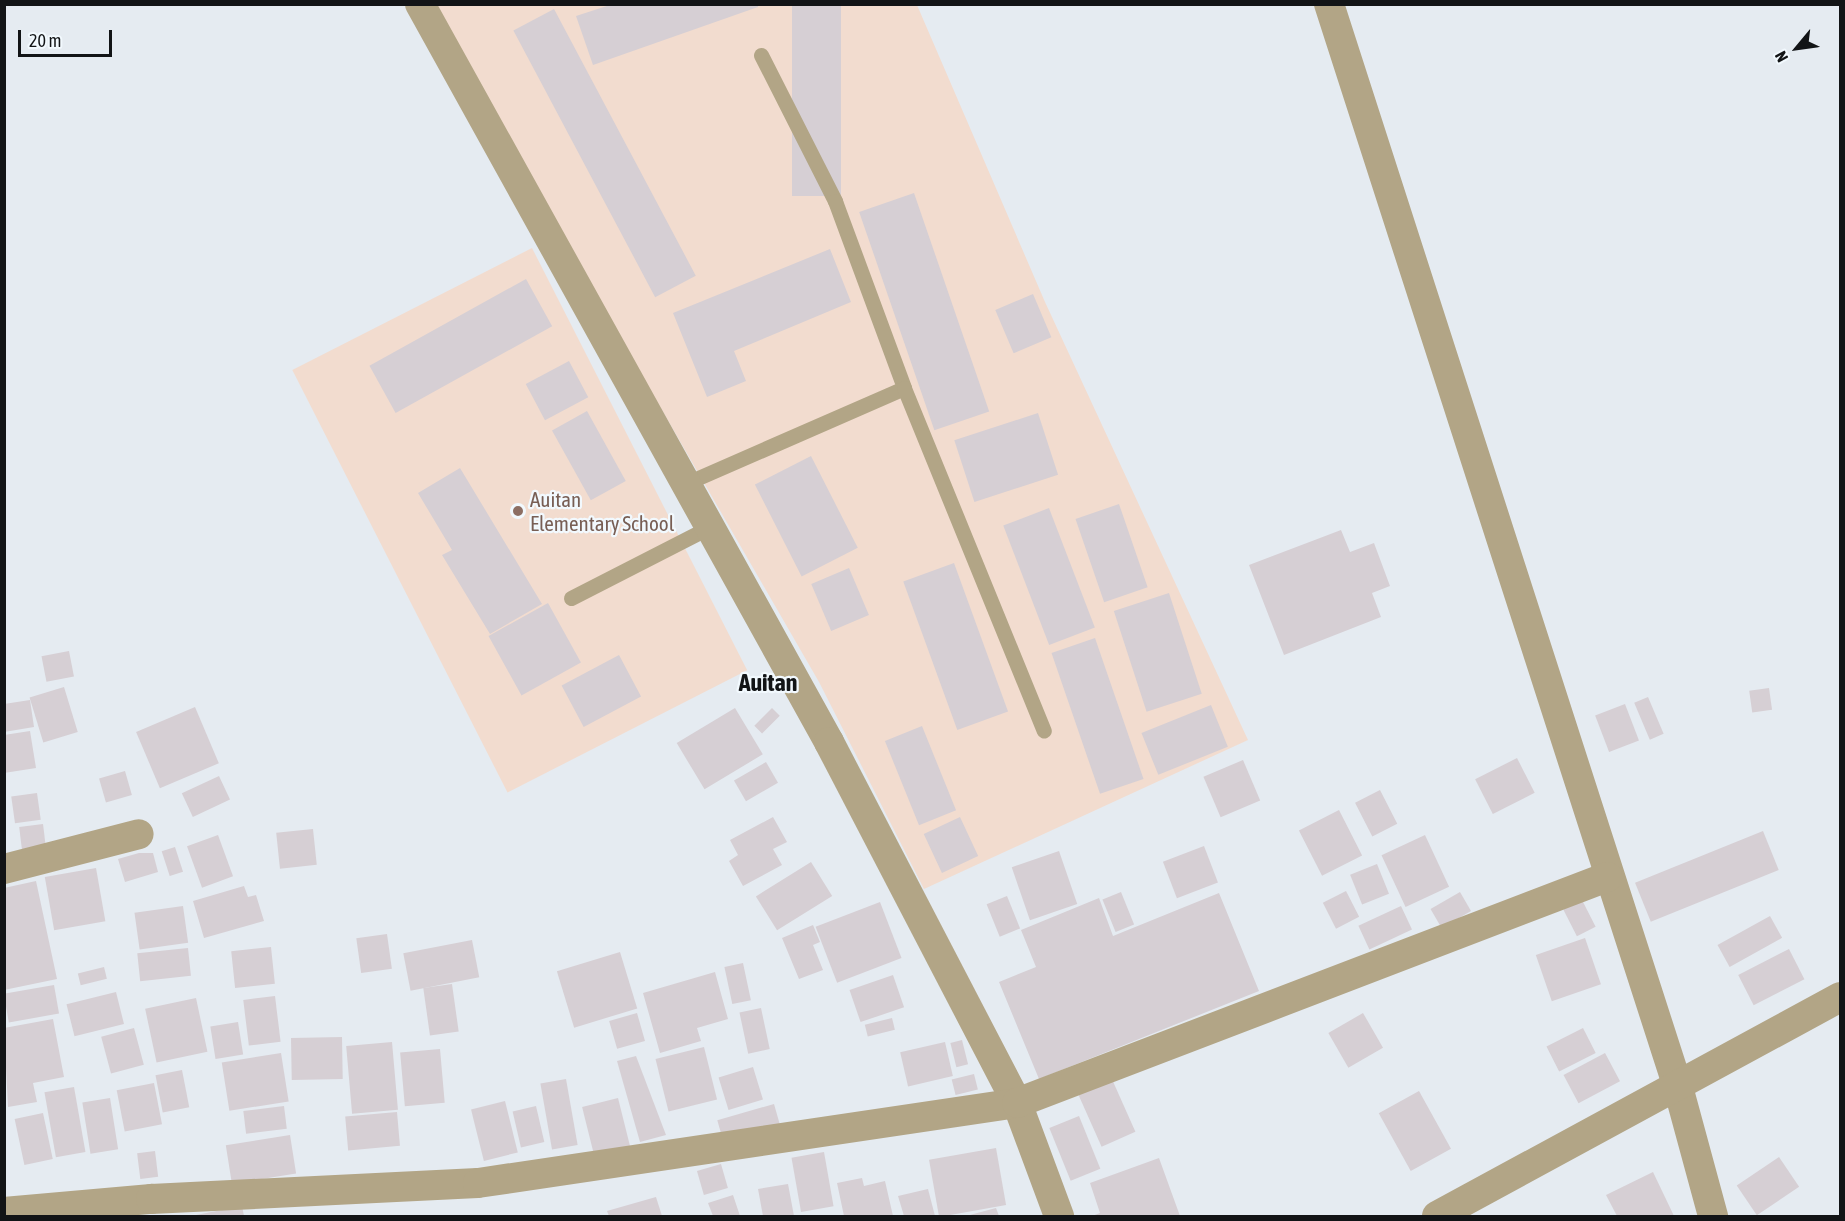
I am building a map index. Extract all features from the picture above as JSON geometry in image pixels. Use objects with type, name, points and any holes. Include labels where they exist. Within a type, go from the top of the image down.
[{"type":"street","points":[[420,4],[706,529],[829,742],[1017,1103],[1059,1216]]},
{"type":"street","points":[[1329,4],[1607,877],[1678,1087],[1713,1216]]},
{"type":"street","points":[[4,869],[139,834]]},
{"type":"street","points":[[4,1212],[154,1208],[478,1183],[1017,1103],[1607,877]]},
{"type":"street","points":[[1437,1216],[1840,997]]},
{"type":"lane","points":[[761,56],[835,201],[904,388],[1044,731]]},
{"type":"lane","points":[[682,485],[904,388]]},
{"type":"lane","points":[[570,598],[706,529]]},
{"type":"shaded area","points":[[428,5],[917,5],[1045,302],[1248,740],[924,889],[819,682]]},
{"type":"shaded area","name":"Auitan Elementary School","points":[[532,248],[747,670],[508,792],[292,370]]},
{"type":"building","points":[[792,4],[841,4],[841,196],[792,196]]},
{"type":"building","points":[[610,5],[758,5],[758,7],[593,65],[576,16]]},
{"type":"building","points":[[554,9],[696,276],[655,297],[513,31]]},
{"type":"building","points":[[914,193],[989,411],[934,430],[859,212]]},
{"type":"building","points":[[830,249],[851,302],[734,351],[746,381],[707,397],[673,313]]},
{"type":"building","points":[[526,279],[552,326],[396,413],[369,366]]},
{"type":"building","points":[[1033,294],[1051,337],[1014,353],[995,310]]},
{"type":"building","points":[[569,361],[588,397],[545,420],[526,384]]},
{"type":"building","points":[[587,411],[626,481],[591,500],[552,430]]},
{"type":"building","points":[[1038,413],[1058,475],[974,502],[954,440]]},
{"type":"building","points":[[811,456],[858,548],[802,576],[755,485]]},
{"type":"building","points":[[460,468],[542,604],[490,634],[442,555],[452,550],[418,493]]},
{"type":"building","points":[[1119,504],[1148,587],[1104,602],[1076,519]]},
{"type":"building","points":[[1049,508],[1095,627],[1049,645],[1003,526]]},
{"type":"building","points":[[1341,530],[1350,552],[1374,543],[1390,586],[1372,593],[1381,617],[1284,655],[1249,565]]},
{"type":"building","points":[[954,563],[1008,711],[957,730],[903,581]]},
{"type":"building","points":[[849,568],[869,615],[831,631],[811,584]]},
{"type":"building","points":[[1169,593],[1202,694],[1147,712],[1114,611]]},
{"type":"building","points":[[548,603],[581,662],[521,695],[489,636]]},
{"type":"building","points":[[1095,638],[1144,779],[1100,794],[1052,653]]},
{"type":"building","points":[[69,651],[74,677],[46,682],[42,656]]},
{"type":"building","points":[[619,655],[641,696],[584,727],[562,686]]},
{"type":"building","points":[[64,687],[78,732],[43,742],[30,698]]},
{"type":"building","points":[[1769,688],[1772,710],[1752,713],[1749,691]]},
{"type":"building","points":[[1648,697],[1664,734],[1650,740],[1634,703]]},
{"type":"building","points":[[30,700],[34,727],[4,732],[4,704]]},
{"type":"building","points":[[1625,704],[1639,740],[1609,752],[1595,715]]},
{"type":"building","points":[[1211,705],[1228,747],[1158,775],[1141,733]]},
{"type":"building","points":[[195,707],[219,763],[160,788],[136,732]]},
{"type":"building","points":[[735,708],[763,754],[705,789],[677,743]]},
{"type":"building","points":[[772,708],[780,716],[762,733],[754,726]]},
{"type":"building","points":[[922,726],[956,810],[919,825],[885,741]]},
{"type":"building","points":[[30,731],[36,768],[4,773],[4,735]]},
{"type":"building","points":[[1517,758],[1535,793],[1493,814],[1475,779]]},
{"type":"building","points":[[1243,760],[1260,801],[1221,817],[1203,777]]},
{"type":"building","points":[[766,762],[778,783],[746,801],[734,780]]},
{"type":"building","points":[[125,771],[132,795],[106,802],[99,778]]},
{"type":"building","points":[[219,776],[230,800],[193,817],[182,793]]},
{"type":"building","points":[[1380,790],[1397,824],[1372,837],[1355,803]]},
{"type":"building","points":[[37,793],[41,820],[15,823],[11,797]]},
{"type":"building","points":[[1339,810],[1362,855],[1322,876],[1299,830]]},
{"type":"building","points":[[773,817],[787,842],[773,849],[782,865],[743,886],[729,861],[738,855],[730,840]]},
{"type":"building","points":[[960,817],[978,856],[942,873],[924,834]]},
{"type":"building","points":[[43,824],[47,855],[23,858],[19,827]]},
{"type":"building","points":[[313,829],[317,865],[280,869],[276,833]]},
{"type":"building","points":[[1763,831],[1779,870],[1651,922],[1635,883]]},
{"type":"building","points":[[218,835],[233,876],[202,888],[187,846]]},
{"type":"building","points":[[1425,835],[1449,887],[1406,907],[1381,855]]},
{"type":"building","points":[[1204,846],[1218,882],[1177,898],[1163,862]]},
{"type":"building","points":[[175,847],[183,872],[170,876],[162,851]]},
{"type":"building","points":[[1059,851],[1077,904],[1030,920],[1012,867]]},
{"type":"building","points":[[139,853],[153,853],[158,872],[125,882],[118,859]]},
{"type":"building","points":[[811,862],[832,896],[777,930],[756,896]]},
{"type":"building","points":[[1377,864],[1389,894],[1362,905],[1350,875]]},
{"type":"building","points":[[96,868],[105,921],[54,930],[45,877]]},
{"type":"building","points":[[36,881],[57,979],[4,990],[4,888]]},
{"type":"building","points":[[244,886],[248,897],[256,895],[264,921],[204,938],[193,901]]},
{"type":"building","points":[[1346,891],[1359,917],[1336,929],[1323,903]]},
{"type":"building","points":[[1121,892],[1134,924],[1116,932],[1102,899]]},
{"type":"building","points":[[1460,892],[1471,911],[1442,928],[1431,909]]},
{"type":"building","points":[[1219,893],[1259,991],[1039,1079],[999,982],[1036,967],[1021,930],[1099,898],[1113,936]]},
{"type":"building","points":[[1007,896],[1020,928],[1000,937],[987,904]]},
{"type":"building","points":[[1582,900],[1596,927],[1577,936],[1563,910]]},
{"type":"building","points":[[880,902],[902,958],[837,983],[816,927]]},
{"type":"building","points":[[183,906],[188,943],[140,949],[134,913]]},
{"type":"building","points":[[1401,906],[1412,930],[1369,949],[1358,926]]},
{"type":"building","points":[[1770,916],[1782,938],[1730,967],[1718,945]]},
{"type":"building","points":[[813,925],[820,942],[813,945],[823,970],[799,979],[782,938]]},
{"type":"building","points":[[387,934],[392,969],[361,973],[356,938]]},
{"type":"building","points":[[1585,938],[1601,984],[1552,1001],[1536,955]]},
{"type":"building","points":[[472,940],[479,977],[411,991],[403,953]]},
{"type":"building","points":[[271,947],[275,984],[235,988],[231,951]]},
{"type":"building","points":[[188,948],[191,976],[140,981],[137,953]]},
{"type":"building","points":[[1789,949],[1804,979],[1754,1005],[1738,975]]},
{"type":"building","points":[[620,952],[637,1008],[574,1028],[557,971]]},
{"type":"building","points":[[743,963],[751,1000],[732,1004],[724,967]]},
{"type":"building","points":[[104,967],[107,979],[81,985],[78,974]]},
{"type":"building","points":[[715,972],[728,1019],[697,1028],[701,1041],[660,1053],[643,993]]},
{"type":"building","points":[[893,975],[904,1007],[861,1022],[850,990]]},
{"type":"building","points":[[452,984],[459,1032],[430,1036],[423,988]]},
{"type":"building","points":[[54,985],[59,1014],[9,1022],[4,994]]},
{"type":"building","points":[[116,992],[124,1024],[74,1036],[67,1004]]},
{"type":"building","points":[[275,996],[281,1042],[249,1046],[243,1000]]},
{"type":"building","points":[[196,998],[207,1052],[157,1063],[145,1009]]},
{"type":"building","points":[[761,1008],[770,1049],[748,1054],[739,1013]]},
{"type":"building","points":[[637,1013],[645,1041],[617,1049],[609,1021]]},
{"type":"building","points":[[1363,1013],[1383,1048],[1348,1068],[1328,1033]]},
{"type":"building","points":[[892,1018],[895,1030],[868,1036],[865,1025]]},
{"type":"building","points":[[53,1019],[64,1077],[33,1083],[37,1102],[8,1107],[4,1028]]},
{"type":"building","points":[[238,1022],[243,1055],[216,1059],[210,1026]]},
{"type":"building","points":[[134,1028],[144,1065],[111,1074],[101,1037]]},
{"type":"building","points":[[1583,1028],[1596,1053],[1559,1072],[1546,1047]]},
{"type":"building","points":[[342,1037],[343,1079],[292,1080],[291,1038]]},
{"type":"building","points":[[962,1040],[968,1064],[956,1067],[950,1043]]},
{"type":"building","points":[[392,1042],[398,1110],[352,1114],[346,1046]]},
{"type":"building","points":[[945,1042],[953,1076],[908,1086],[900,1052]]},
{"type":"building","points":[[704,1047],[717,1099],[669,1111],[655,1059]]},
{"type":"building","points":[[440,1049],[445,1103],[405,1106],[400,1052]]},
{"type":"building","points":[[281,1053],[289,1101],[229,1111],[222,1062]]},
{"type":"building","points":[[1605,1053],[1620,1081],[1579,1103],[1564,1075]]},
{"type":"building","points":[[636,1056],[666,1135],[640,1142],[617,1061]]},
{"type":"building","points":[[753,1067],[763,1100],[729,1110],[719,1078]]},
{"type":"building","points":[[182,1070],[189,1107],[163,1112],[155,1075]]},
{"type":"building","points":[[974,1074],[978,1090],[956,1095],[952,1080]]},
{"type":"building","points":[[1111,1077],[1135,1132],[1102,1147],[1077,1092]]},
{"type":"building","points":[[566,1079],[578,1145],[552,1149],[540,1084]]},
{"type":"building","points":[[154,1083],[162,1124],[125,1131],[117,1090]]},
{"type":"building","points":[[74,1087],[85,1152],[56,1157],[44,1092]]},
{"type":"building","points":[[1419,1091],[1451,1149],[1411,1171],[1379,1113]]},
{"type":"building","points":[[110,1098],[118,1149],[90,1154],[82,1102]]},
{"type":"building","points":[[618,1098],[630,1147],[594,1155],[582,1107]]},
{"type":"building","points":[[505,1101],[518,1152],[484,1161],[471,1109]]},
{"type":"building","points":[[774,1104],[780,1125],[723,1141],[717,1120]]},
{"type":"building","points":[[284,1106],[287,1129],[246,1134],[243,1111]]},
{"type":"building","points":[[536,1106],[544,1142],[521,1147],[513,1111]]},
{"type":"building","points":[[397,1112],[400,1146],[348,1150],[345,1117]]},
{"type":"building","points":[[43,1113],[53,1159],[24,1165],[15,1119]]},
{"type":"building","points":[[1079,1116],[1100,1169],[1071,1181],[1049,1128]]},
{"type":"building","points":[[290,1135],[296,1174],[232,1184],[226,1145]]},
{"type":"building","points":[[996,1148],[1006,1205],[939,1216],[929,1160]]},
{"type":"building","points":[[155,1151],[158,1177],[140,1179],[137,1153]]},
{"type":"building","points":[[824,1152],[834,1206],[801,1212],[792,1158]]},
{"type":"building","points":[[1779,1157],[1799,1187],[1757,1215],[1737,1186]]},
{"type":"building","points":[[1159,1158],[1180,1216],[1092,1216],[1100,1213],[1090,1183]]},
{"type":"building","points":[[721,1164],[728,1188],[704,1195],[697,1171]]},
{"type":"building","points":[[1653,1172],[1674,1216],[1617,1216],[1606,1195]]},
{"type":"building","points":[[862,1178],[864,1186],[885,1181],[893,1216],[844,1216],[837,1183]]},
{"type":"building","points":[[788,1184],[794,1216],[763,1216],[758,1189]]},
{"type":"building","points":[[928,1189],[935,1216],[904,1216],[898,1196]]},
{"type":"building","points":[[733,1195],[740,1216],[713,1216],[708,1203]]},
{"type":"building","points":[[656,1197],[662,1216],[609,1216],[607,1211]]},
{"type":"building","points":[[242,1206],[244,1216],[196,1216],[196,1215]]},
{"type":"building","points":[[996,1208],[999,1216],[966,1216]]},
{"type":"place","name":"Auitan Elementary School","points":[[518,511]]},
{"type":"district","name":"Auitan","points":[[768,683]]}]
